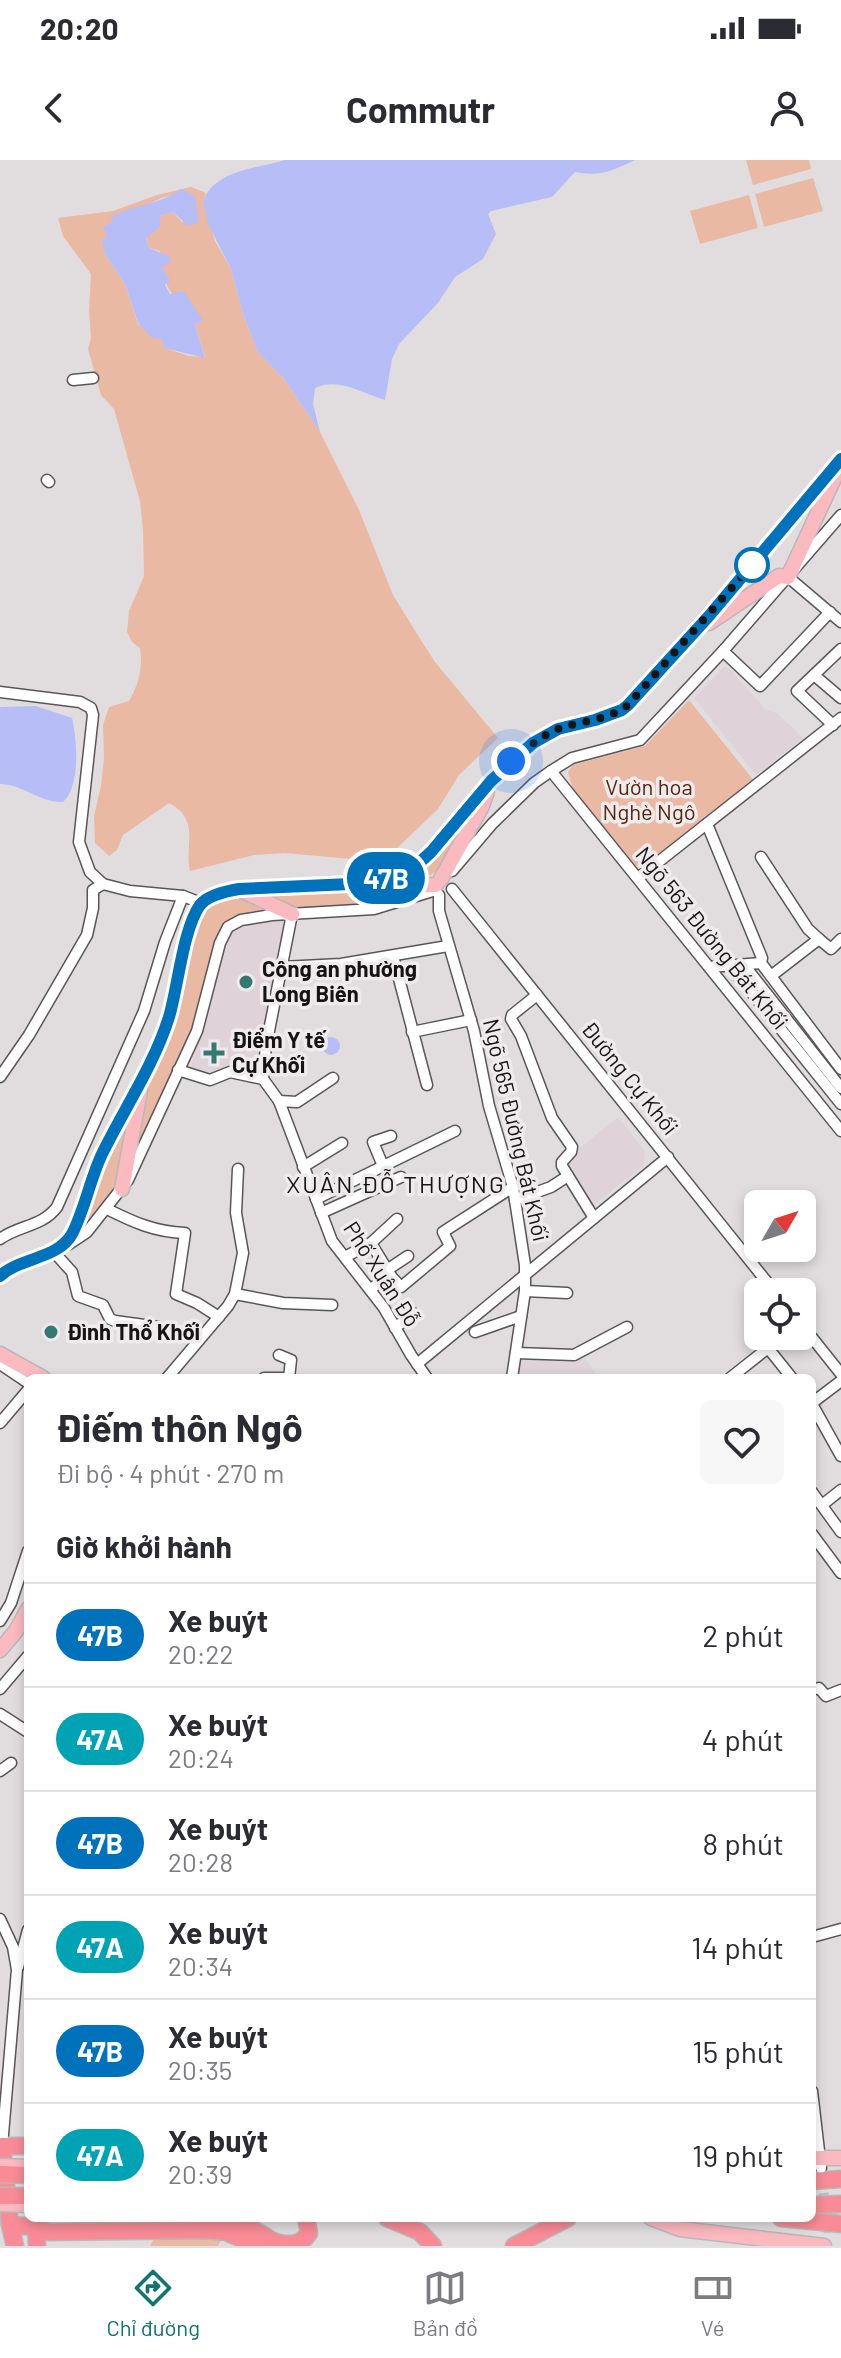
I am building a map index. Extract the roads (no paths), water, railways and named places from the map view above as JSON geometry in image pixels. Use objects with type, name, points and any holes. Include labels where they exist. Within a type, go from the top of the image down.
[{"type":"highway","points":[[15,2246],[5,2225],[1,2146],[24,2146]]},
{"type":"highway","points":[[816,2170],[841,2179]]},
{"type":"highway","points":[[816,2171],[841,2185]]},
{"type":"highway","points":[[0,2174],[24,2175]]},
{"type":"highway","points":[[0,2196],[24,2196]]},
{"type":"highway","points":[[816,2205],[841,2204]]},
{"type":"highway","points":[[230,2222],[270,2244]]},
{"type":"highway","points":[[5,2225],[48,2232],[226,2232],[270,2244],[291,2246],[301,2243],[309,2233],[307,2222]]},
{"type":"highway","points":[[396,2222],[420,2232],[433,2246]]},
{"type":"highway","points":[[514,2246],[560,2222]]},
{"type":"highway","points":[[791,2222],[831,2238]]},
{"type":"main road","points":[[692,635],[779,576],[788,577],[841,462]]},
{"type":"main road","points":[[0,1276],[23,1261],[53,1251],[71,1236],[100,1157],[168,1019],[192,924],[201,903],[225,891],[239,889],[373,883],[418,864],[491,781],[533,743],[558,729],[622,710],[692,635],[841,462]]},
{"type":"main road","points":[[344,884],[379,888],[442,886],[482,806],[491,781]]},
{"type":"main road","points":[[239,889],[292,914]]},
{"type":"main road","points":[[122,1189],[142,1076]]},
{"type":"main road","points":[[0,1354],[24,1374]]},
{"type":"main road","points":[[0,1650],[24,1616]]},
{"type":"main road","points":[[816,2170],[841,2158]]},
{"type":"main road","points":[[0,2166],[24,2167]]},
{"type":"main road","points":[[0,2204],[24,2205]]},
{"type":"main road","points":[[662,2222],[680,2229],[831,2238]]},
{"type":"street","points":[[73,380],[93,378]]},
{"type":"street","points":[[200,1338],[110,1319],[103,1305],[78,1296],[72,1272],[53,1251],[83,1236],[107,1209],[133,1171],[203,1014],[224,932],[236,921],[374,909],[442,886],[453,868],[492,824],[551,771],[572,758],[640,740],[723,651],[841,515]]},
{"type":"street","points":[[788,577],[841,622]]},
{"type":"street","points":[[723,651],[760,686],[830,612]]},
{"type":"street","points":[[638,878],[837,721],[797,691],[836,661],[841,649]]},
{"type":"street","points":[[814,675],[841,698]]},
{"type":"street","points":[[0,692],[80,702],[91,708],[93,715],[79,842],[90,872],[103,884],[130,891],[183,896],[201,903]]},
{"type":"street","name":"Ngõ 563 Đường Bát Khối","points":[[551,771],[841,1131]]},
{"type":"street","points":[[707,824],[762,958],[761,963],[841,1069]]},
{"type":"street","points":[[761,857],[808,929],[831,949],[841,939]]},
{"type":"street","points":[[0,1077],[77,955],[87,935],[93,890],[103,884]]},
{"type":"street","name":"Ngõ 565 Đường Bát Khối","points":[[442,886],[439,911],[471,1020],[489,1106],[515,1200],[525,1291],[513,1374]]},
{"type":"street","name":"Đường Cự Khối","points":[[442,886],[537,995],[764,1278]]},
{"type":"street","points":[[0,1239],[10,1231],[40,1223],[57,1207],[144,1011],[183,896]]},
{"type":"street","points":[[178,1070],[210,1080],[230,1072],[263,1079],[266,1046],[292,914]]},
{"type":"street","points":[[771,976],[819,939]]},
{"type":"street","points":[[282,967],[341,964],[448,946]]},
{"type":"street","points":[[393,956],[427,1085]]},
{"type":"street","points":[[710,967],[761,963]]},
{"type":"street","points":[[748,970],[841,1088]]},
{"type":"street","points":[[735,972],[805,1044],[841,1104]]},
{"type":"street","points":[[537,995],[511,1019],[521,1036],[552,1118],[572,1147],[561,1164],[594,1218]]},
{"type":"street","points":[[412,1032],[471,1020]]},
{"type":"street","points":[[785,1061],[805,1044]]},
{"type":"street","points":[[279,1101],[297,1102],[333,1078]]},
{"type":"street","name":"Phố Xuân Đỗ","points":[[263,1079],[279,1101],[332,1241],[370,1289],[424,1374]]},
{"type":"street","points":[[316,1199],[455,1131]]},
{"type":"street","points":[[383,1166],[373,1142],[391,1136]]},
{"type":"street","points":[[303,1167],[342,1143]]},
{"type":"street","points":[[417,1364],[668,1157]]},
{"type":"street","points":[[170,1374],[235,1294],[243,1253],[236,1213],[238,1169]]},
{"type":"street","points":[[515,1200],[551,1187],[568,1176]]},
{"type":"street","points":[[321,1213],[401,1177]]},
{"type":"street","points":[[371,1243],[401,1287],[450,1246],[443,1232],[513,1187]]},
{"type":"street","points":[[107,1209],[162,1232],[185,1233],[176,1294],[219,1317]]},
{"type":"street","points":[[345,1257],[371,1243],[397,1219]]},
{"type":"street","points":[[370,1289],[408,1256]]},
{"type":"street","points":[[525,1291],[567,1293]]},
{"type":"street","points":[[235,1294],[283,1303],[332,1305]]},
{"type":"street","points":[[395,1328],[413,1313]]},
{"type":"street","points":[[475,1332],[521,1316]]},
{"type":"street","points":[[516,1353],[574,1355],[627,1327]]},
{"type":"street","points":[[816,1343],[841,1374]]},
{"type":"street","points":[[735,1374],[768,1348],[789,1374]]},
{"type":"street","points":[[279,1355],[291,1360],[288,1374]]},
{"type":"street","points":[[0,1364],[24,1376]]},
{"type":"street","points":[[816,1401],[841,1381]]},
{"type":"street","points":[[0,1423],[24,1390]]},
{"type":"street","points":[[816,1411],[841,1456]]},
{"type":"street","points":[[822,1505],[841,1490]]},
{"type":"street","points":[[816,1497],[841,1532]]},
{"type":"street","points":[[816,1539],[841,1573]]},
{"type":"street","points":[[0,1621],[11,1603],[24,1563]]},
{"type":"street","points":[[0,1689],[24,1661]]},
{"type":"street","points":[[816,1689],[819,1688],[826,1696],[841,1690]]},
{"type":"street","points":[[0,1714],[24,1729]]},
{"type":"street","points":[[0,1771],[11,1763]]},
{"type":"street","points":[[0,1919],[13,1947],[17,1970]]},
{"type":"street","points":[[816,1936],[841,1929]]},
{"type":"street","points":[[1,2146],[17,1970],[24,1945]]},
{"type":"street","points":[[15,2246],[39,2230]]},
{"type":"water","points":[[285,160],[635,160],[606,172],[575,172],[552,197],[491,211],[488,214],[496,234],[483,259],[455,277],[438,303],[399,344],[392,359],[385,400],[341,385],[315,388],[313,404],[320,432],[284,379],[258,352],[243,314],[231,269],[208,224],[203,201],[209,190],[227,176]]},
{"type":"water","points":[[180,189],[195,196],[199,222],[188,226],[173,212],[160,216],[160,227],[146,238],[149,248],[171,257],[162,268],[170,280],[165,285],[170,294],[184,291],[203,321],[195,324],[205,358],[164,348],[162,339],[152,338],[138,323],[125,284],[105,254],[102,240],[107,237],[103,227],[113,222],[111,217],[165,198]]},
{"type":"water","points":[[36,706],[72,718],[75,774],[69,795],[63,802],[46,800],[16,787],[0,784],[0,707]]},
{"type":"water","points":[[331,1037],[340,1046],[331,1055],[322,1046]]},
{"type":"tunnel","points":[[822,2178],[829,2236]]},
{"type":"place","name":"Công an phường Long Biên","points":[[246,982]]},
{"type":"place","name":"Điểm Y tế Cự Khối","points":[[214,1053]]},
{"type":"place","name":"Đình Thổ Khối","points":[[51,1332]]},
{"type":"district","name":"XUÂN ĐỖ THƯỢNG","points":[[396,1185]]},
{"type":"park label","name":"Vườn hoa Nghè Ngô","points":[[649,800]]}]
